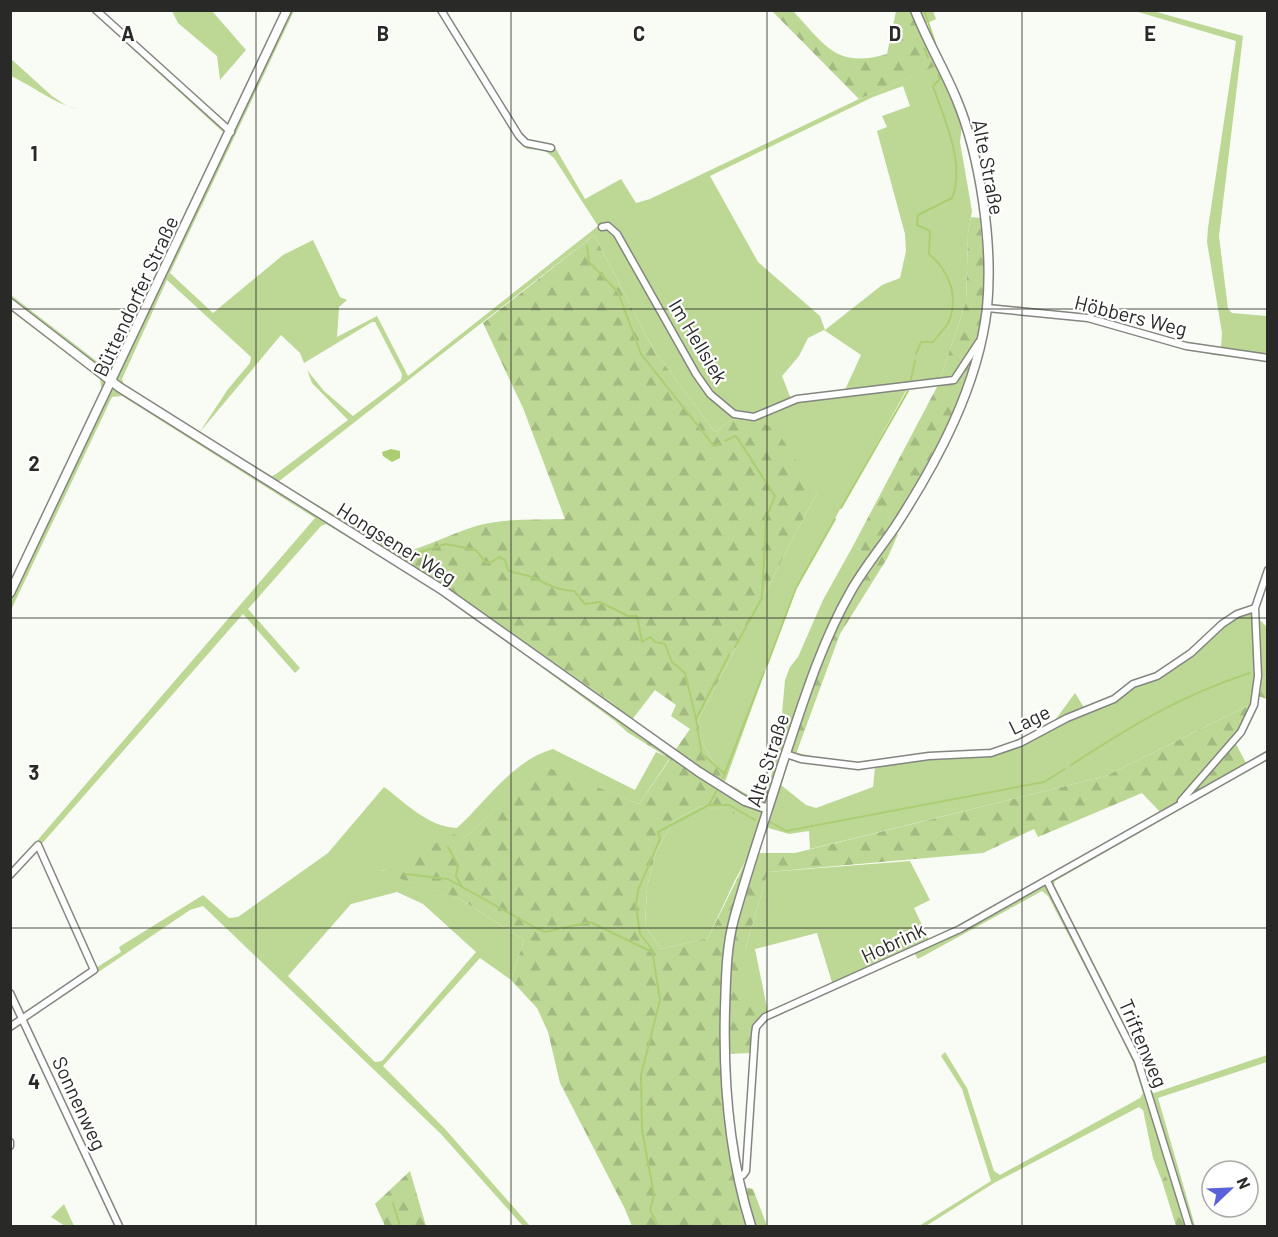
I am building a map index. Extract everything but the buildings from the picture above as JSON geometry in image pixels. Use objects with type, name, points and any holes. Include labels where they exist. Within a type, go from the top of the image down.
[{"type":"street","points":[[96,10],[231,132]]},
{"type":"street","name":"Büttendorfer Straße","points":[[10,593],[113,383],[287,10]]},
{"type":"street","points":[[441,10],[519,136],[526,143],[551,148]]},
{"type":"street","name":"Alte Straße","points":[[751,1227],[726,1112],[724,1061],[727,968],[734,920],[786,754],[830,629],[853,588],[911,502],[948,433],[960,407],[981,339],[987,308],[988,268],[985,233],[971,145],[957,99],[915,10]]},
{"type":"street","name":"Im Hellsiek","points":[[602,227],[608,226],[617,234],[696,374],[721,405],[734,414],[754,417],[797,399],[836,395]]},
{"type":"street","name":"Hongsener Weg","points":[[10,303],[113,383],[441,589],[699,772],[745,801],[768,810]]},
{"type":"street","name":"Höbbers Weg","points":[[987,308],[1088,318],[1186,346],[1268,358]]},
{"type":"street","name":"Alte Straße","points":[[836,395],[954,380],[981,339]]},
{"type":"street","points":[[1176,806],[1241,732],[1254,705],[1258,676],[1255,608],[1268,570]]},
{"type":"street","name":"Lage","points":[[786,754],[801,759],[858,766],[929,756],[991,753],[1020,743],[1067,718],[1114,699],[1133,684],[1157,676],[1237,614],[1255,608]]},
{"type":"street","name":"Hobrink","points":[[739,1176],[746,1171],[754,1034],[756,1027],[765,1017],[960,929],[1268,755]]},
{"type":"street","points":[[10,875],[38,845],[94,970],[10,1027]]},
{"type":"street","name":"Triftenweg","points":[[1047,881],[1138,1061],[1189,1227]]},
{"type":"street","name":"Sonnenweg","points":[[10,993],[118,1227]]},
{"type":"green space","points":[[91,11],[98,11],[227,126],[283,11],[294,11],[170,273],[213,313],[283,255],[313,240],[340,297],[347,300],[339,307],[337,337],[377,316],[408,376],[598,226],[554,158],[544,150],[527,149],[518,138],[521,135],[556,149],[585,199],[621,179],[636,203],[650,199],[859,99],[942,63],[962,126],[960,142],[972,211],[968,233],[966,302],[938,385],[907,389],[793,594],[725,782],[701,740],[698,720],[817,493],[759,422],[733,419],[715,432],[655,352],[594,235],[278,482],[400,553],[403,560],[613,703],[622,714],[615,721],[437,591],[326,524],[321,526],[248,609],[300,668],[295,673],[243,614],[11,879],[11,871],[315,518],[122,396],[112,397],[11,610],[10,581],[102,392],[100,379],[11,311],[11,295],[108,370],[111,369],[224,133]],"holes":[[[903,86],[910,106],[882,116],[887,127],[877,131],[905,234],[906,251],[900,278],[882,285],[825,330],[820,316],[758,262],[710,176],[873,97]],[[167,280],[251,357],[250,363],[228,389],[199,433],[124,385],[122,379]],[[375,322],[402,374],[401,380],[353,416],[324,391],[307,370],[312,383],[348,420],[272,476],[199,433],[281,335],[300,353],[304,363]],[[824,330],[861,355],[844,392],[800,395],[791,399],[782,376],[799,356],[808,338]]]},
{"type":"green space","points":[[172,11],[212,11],[246,50],[220,80],[217,56],[178,23]]},
{"type":"green space","points":[[772,11],[793,11],[823,44],[843,56],[870,58],[887,54],[896,11],[911,11],[936,66],[859,99]]},
{"type":"green space","points":[[920,11],[933,11],[936,19],[925,24]]},
{"type":"green space","points":[[1135,11],[1153,11],[1243,36],[1219,236],[1228,309],[1232,313],[1267,316],[1267,360],[1213,355],[1067,317],[991,311],[992,304],[1079,313],[1188,342],[1221,347],[1222,333],[1207,242],[1236,41]]},
{"type":"green space","points":[[10,58],[52,96],[66,106],[11,76]]},
{"type":"green space","points":[[971,217],[980,218],[985,282],[976,348],[967,380],[941,442],[892,529],[898,534],[888,557],[840,634],[796,754],[789,751],[782,774],[773,769],[782,736],[794,739],[828,646],[849,603],[875,559],[853,546],[938,385],[966,302],[968,233]]},
{"type":"green space","points":[[594,235],[655,352],[715,432],[733,419],[759,422],[776,429],[817,493],[698,720],[701,740],[725,782],[763,803],[758,819],[701,806],[674,820],[656,852],[647,887],[645,926],[661,949],[708,938],[750,853],[795,853],[1106,776],[1249,705],[1256,705],[1235,742],[1246,763],[1160,812],[1142,793],[1038,837],[1034,829],[983,853],[768,872],[745,950],[745,997],[755,1009],[752,1053],[723,1054],[738,1186],[753,1189],[767,1226],[632,1226],[560,1083],[548,1032],[537,1008],[511,980],[524,940],[460,899],[380,872],[454,834],[463,839],[544,766],[639,804],[670,759],[627,732],[615,721],[622,714],[613,703],[403,560],[400,553],[487,523],[565,519],[523,408],[483,323]],"holes":[[[655,690],[676,705],[671,716],[690,729],[674,752],[631,721]]]},
{"type":"green space","points":[[853,546],[876,559],[846,605],[795,739],[782,736],[779,747],[785,680],[790,667],[798,657],[823,600]]},
{"type":"green space","points":[[1253,607],[1254,614],[1267,627],[1267,678],[1261,677],[1256,705],[1249,705],[1106,776],[810,849],[809,831],[789,834],[765,827],[735,880],[708,938],[661,949],[645,926],[647,887],[656,852],[674,820],[701,806],[758,818],[773,769],[781,773],[789,751],[844,763],[858,763],[929,753],[991,749],[1019,740],[1053,723],[1075,693],[1085,709],[1151,678],[1187,654],[1217,626],[1242,610]],"holes":[[[790,758],[845,768],[875,767],[873,787],[816,808],[806,805],[781,785]]]},
{"type":"green space","points":[[1261,677],[1267,678],[1267,699],[1258,696]]},
{"type":"green space","points":[[553,749],[635,790],[656,752],[670,758],[639,804],[544,767],[463,839],[381,871],[460,899],[524,940],[511,980],[480,958],[383,1066],[446,1130],[530,1226],[523,1226],[441,1134],[203,906],[190,910],[66,994],[63,989],[121,952],[119,947],[203,895],[229,918],[238,917],[328,853],[384,787],[427,819],[446,827],[457,828],[513,772],[539,754]],"holes":[[[397,892],[423,904],[476,952],[382,1061],[375,1062],[288,976],[351,904]]]},
{"type":"green space","points":[[1267,752],[1267,760],[1055,881],[1054,885],[1124,1023],[1151,1092],[1154,1093],[1267,1055],[1267,1062],[1158,1098],[1195,1226],[1186,1226],[1168,1173],[1162,1181],[1153,1158],[1143,1110],[1139,1107],[994,1183],[926,1226],[919,1226],[991,1181],[962,1089],[941,1056],[945,1052],[967,1088],[994,1171],[1000,1175],[1140,1098],[1143,1093],[1133,1062],[1048,896],[1042,891],[918,959],[914,953],[834,989],[817,933],[755,949],[769,1018],[759,1028],[756,1036],[745,997],[745,950],[768,872],[910,861],[930,900],[914,908],[929,940],[969,921]]},
{"type":"green space","points":[[410,1171],[426,1226],[385,1226],[375,1204]]},
{"type":"green space","points":[[1168,1172],[1186,1226],[1176,1226],[1162,1181]]},
{"type":"green space","points":[[64,1204],[74,1226],[65,1226],[51,1217]]},
{"type":"water","points":[[391,449],[400,451],[400,458],[392,462],[383,456],[382,452]]},
{"type":"waterway","points":[[924,10],[935,43]]},
{"type":"waterway","points":[[924,48],[928,58]]},
{"type":"waterway","points":[[916,354],[921,342],[933,342],[945,328],[953,304],[953,294],[947,276],[929,254],[930,231],[917,225],[918,215],[952,198],[956,185],[952,142],[933,86],[940,79],[938,75]]},
{"type":"waterway","points":[[587,246],[589,262],[618,292],[641,354],[714,446],[719,444]]},
{"type":"waterway","points":[[911,379],[915,361]]},
{"type":"waterway","points":[[841,508],[908,391]]},
{"type":"waterway","points":[[725,441],[735,436],[738,439],[775,496],[766,518],[762,598],[735,647]]},
{"type":"waterway","points":[[767,665],[796,588],[835,519]]},
{"type":"waterway","points":[[394,548],[410,555],[446,544],[476,550],[485,562],[490,563],[499,557],[505,560],[508,570],[532,577],[556,588],[574,591],[585,604],[600,602],[628,616],[637,616],[642,642],[650,637],[655,642],[665,644],[672,662],[685,673],[696,719]]},
{"type":"waterway","points":[[725,774],[702,754],[696,719],[729,655]]},
{"type":"waterway","points":[[723,778],[764,672]]},
{"type":"waterway","points":[[1071,765],[1179,701],[1250,673]]},
{"type":"waterway","points":[[1268,685],[1268,693]]},
{"type":"waterway","points":[[770,822],[786,831],[1044,782],[1065,769]]},
{"type":"waterway","points":[[658,1226],[650,1210],[654,1195],[642,1130],[641,1075],[660,1000],[652,949],[640,934],[636,906],[638,890],[660,839],[658,832],[709,805],[718,788]]},
{"type":"waterway","points":[[709,805],[729,805],[755,820]]},
{"type":"waterway","points":[[448,847],[458,865],[456,876],[462,887]]},
{"type":"waterway","points":[[405,874],[448,879],[536,928],[546,932],[558,929]]},
{"type":"waterway","points":[[563,928],[590,922],[652,952]]},
{"type":"waterway","points":[[393,1203],[400,1226]]}]
